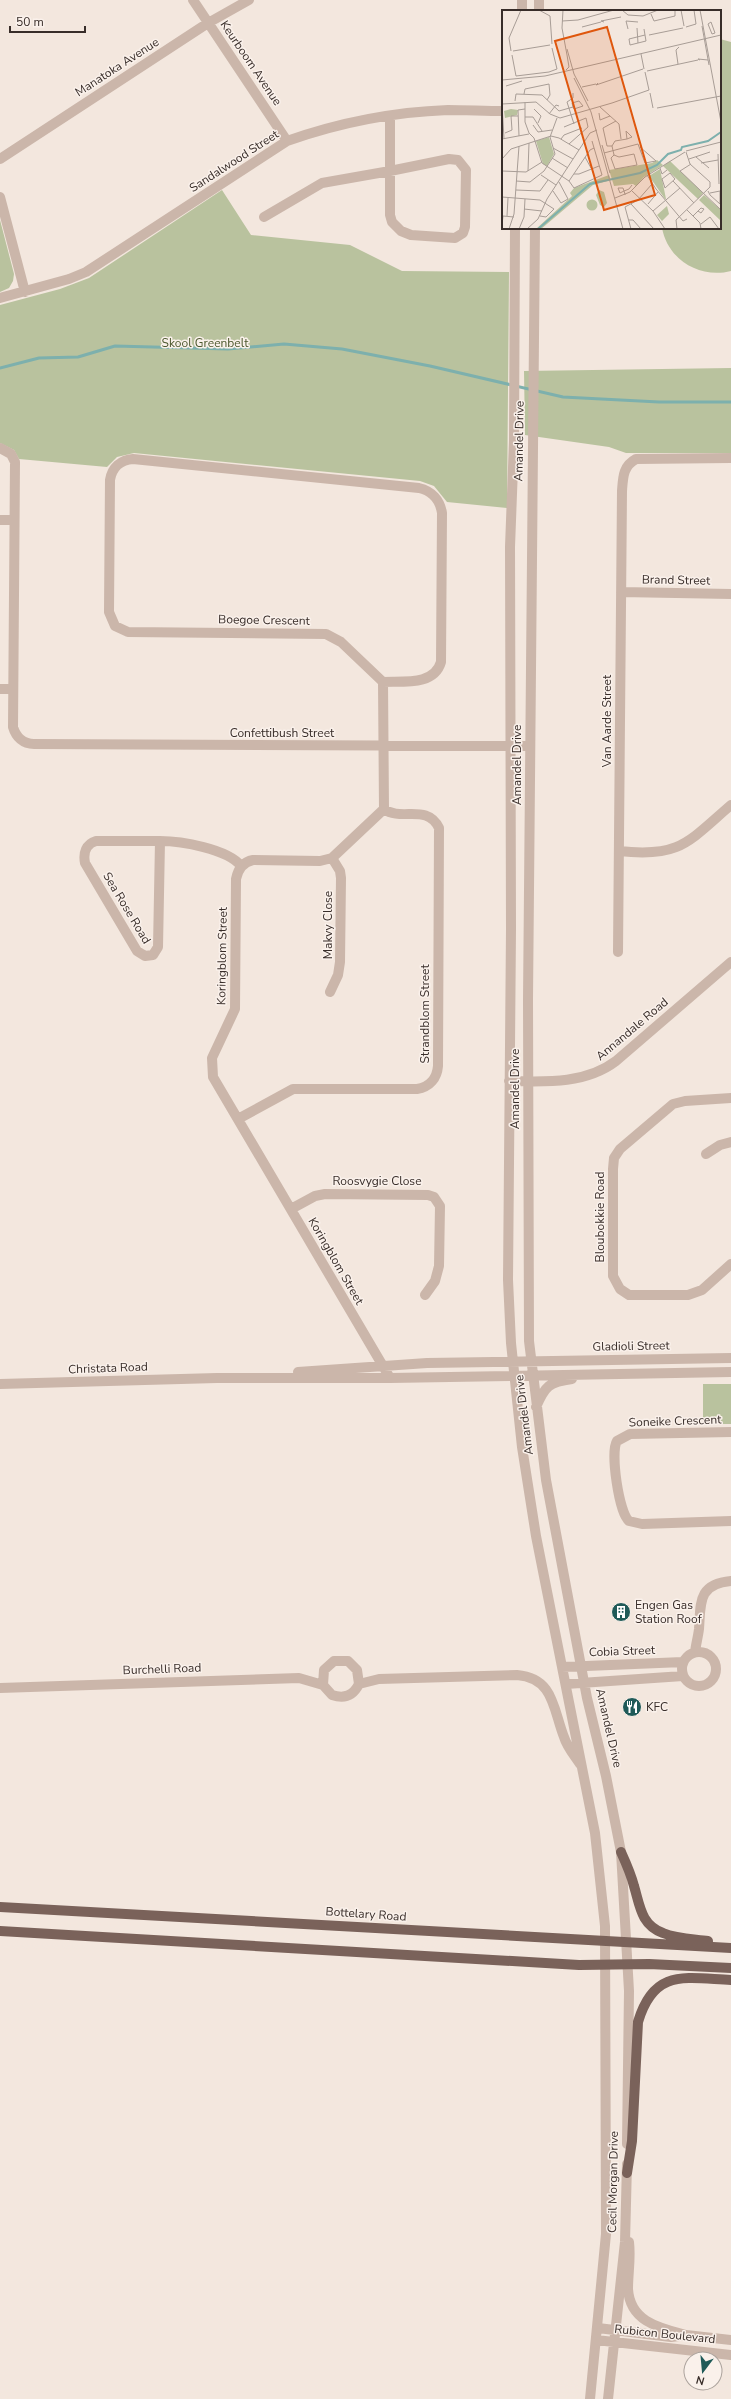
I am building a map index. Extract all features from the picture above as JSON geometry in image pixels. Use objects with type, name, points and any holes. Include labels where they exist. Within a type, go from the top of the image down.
[{"type":"main road","points":[[620,1852],[634,1886],[640,1908],[649,1925],[663,1933],[674,1936],[731,1944]]},
{"type":"main road","name":"Bottelary Road","points":[[0,1907],[731,1948]]},
{"type":"main road","points":[[0,1931],[605,1965],[628,1964],[731,1968]]},
{"type":"main road","points":[[627,2173],[632,2141],[638,2022],[644,2004],[658,1986],[673,1980],[731,1980]]},
{"type":"street","name":"Keurboom Avenue","points":[[193,0],[287,141]]},
{"type":"street","name":"Manatoka Avenue","points":[[0,159],[208,23],[249,0]]},
{"type":"street","points":[[538,10],[539,0]]},
{"type":"street","name":"Sandalwood Street","points":[[0,298],[69,279],[94,268],[287,141],[315,131],[390,116],[448,110],[502,111]]},
{"type":"street","points":[[264,217],[322,183],[390,172],[449,159],[458,160],[463,164],[466,170],[465,227],[462,233],[455,238],[411,235],[401,231],[392,222],[390,214],[390,172],[390,116]]},
{"type":"street","points":[[0,197],[25,292]]},
{"type":"street","name":"Amandel Drive","points":[[515,229],[514,411],[510,547],[508,1280],[514,1376],[523,1454],[562,1667],[595,1833],[606,1941]]},
{"type":"street","name":"Amandel Drive","points":[[535,229],[527,1257],[531,1360],[536,1409],[550,1506],[584,1681],[608,1783],[620,1852],[627,1942]]},
{"type":"street","points":[[0,448],[11,454],[15,462],[13,689],[0,689]]},
{"type":"street","name":"Van Aarde Street","points":[[618,952],[622,490],[624,471],[630,462],[636,459],[731,458]]},
{"type":"street","name":"Boegoe Crescent","points":[[129,459],[419,488],[428,491],[439,502],[442,513],[441,658],[437,671],[426,679],[383,682],[341,642],[326,634],[128,632],[115,626],[109,612],[110,480],[116,466],[129,459]]},
{"type":"street","points":[[0,520],[14,520]]},
{"type":"street","name":"Brand Street","points":[[621,592],[731,594]]},
{"type":"street","points":[[241,866],[253,860],[320,861],[332,858],[384,809],[385,747],[383,682]]},
{"type":"street","name":"Confettibush Street","points":[[13,689],[14,732],[23,742],[34,744],[385,747],[530,746]]},
{"type":"street","points":[[619,851],[655,853],[678,848],[731,804]]},
{"type":"street","name":"Strandblom Street","points":[[238,1119],[281,1093],[293,1089],[417,1089],[430,1084],[436,1076],[438,1066],[439,828],[434,819],[426,815],[389,813],[384,809]]},
{"type":"street","name":"Sea Rose Road","points":[[160,841],[158,947],[153,955],[145,956],[137,951],[85,863],[84,855],[89,846],[96,841],[160,841],[180,841],[230,856],[241,866]]},
{"type":"street","name":"Makvy Close","points":[[330,992],[338,975],[340,962],[341,878],[340,871],[332,858]]},
{"type":"street","name":"Koringblom Street","points":[[241,866],[236,879],[235,1010],[214,1052],[211,1064],[213,1077],[390,1378]]},
{"type":"street","name":"Annandale Road","points":[[509,1082],[577,1079],[593,1075],[609,1067],[731,962]]},
{"type":"street","name":"Bloubokkie Road","points":[[731,1098],[685,1101],[673,1104],[624,1145],[617,1154],[613,1169],[613,1276],[620,1289],[629,1295],[688,1295],[702,1290],[731,1264]]},
{"type":"street","points":[[706,1154],[720,1145],[731,1142]]},
{"type":"street","name":"Roosvygie Close","points":[[291,1209],[315,1196],[325,1194],[428,1194],[434,1197],[440,1209],[439,1266],[435,1281],[425,1295]]},
{"type":"street","name":"Gladioli Street","points":[[513,1362],[531,1360],[731,1358]]},
{"type":"street","points":[[382,1366],[513,1362]]},
{"type":"street","name":"Christata Road","points":[[217,1378],[382,1366]]},
{"type":"street","points":[[390,1378],[514,1376],[532,1374],[614,1375],[731,1372]]},
{"type":"street","points":[[536,1409],[541,1395],[550,1385],[563,1381],[614,1375]]},
{"type":"street","name":"Christata Road","points":[[0,1384],[217,1378],[390,1378]]},
{"type":"street","name":"Soneike Crescent","points":[[731,1432],[630,1434],[617,1441],[613,1452],[622,1511],[629,1520],[642,1524],[731,1521]]},
{"type":"street","points":[[695,1652],[699,1629],[699,1606],[703,1596],[717,1584],[731,1581]]},
{"type":"street","points":[[699,1629],[706,1652],[714,1659],[716,1664],[716,1676],[708,1684],[697,1686],[687,1681],[683,1676],[683,1662],[690,1654],[695,1652],[706,1652]]},
{"type":"street","points":[[299,1678],[324,1670],[334,1661],[348,1661],[357,1670],[359,1684],[379,1679],[517,1675],[533,1677],[547,1689],[564,1738],[581,1765]]},
{"type":"street","name":"Cobia Street","points":[[562,1667],[683,1662]]},
{"type":"street","points":[[323,1685],[324,1670]]},
{"type":"street","points":[[566,1684],[584,1681],[683,1676]]},
{"type":"street","name":"Burchelli Road","points":[[0,1688],[299,1678],[323,1685],[332,1695],[338,1697],[351,1694],[359,1684]]},
{"type":"street","name":"Cecil Morgan Drive","points":[[590,2399],[606,2234],[606,1941]]},
{"type":"street","name":"Cecil Morgan Drive","points":[[608,2399],[626,2222],[627,1942]]},
{"type":"street","points":[[626,2222],[631,2257],[628,2289],[632,2306],[636,2314],[650,2324],[686,2335]]},
{"type":"street","name":"Rubicon Boulevard","points":[[598,2328],[671,2336],[686,2335],[731,2340]]},
{"type":"street","name":"Rubicon Boulevard","points":[[596,2340],[731,2354]]},
{"type":"green space","points":[[721,39],[731,42],[731,271],[719,273],[697,269],[678,258],[665,239],[662,229],[721,229]]},
{"type":"green space","name":"Skool Greenbelt","points":[[222,190],[251,235],[350,245],[402,271],[509,272],[507,508],[447,502],[434,486],[420,481],[134,453],[117,457],[107,467],[19,459],[14,450],[0,443],[0,305],[60,289],[89,278]]},
{"type":"green space","points":[[0,220],[14,274],[13,281],[9,288],[0,292]]},
{"type":"green space","points":[[731,368],[731,453],[626,453],[609,447],[525,435],[524,371]]},
{"type":"green space","points":[[703,1384],[731,1384],[731,1424],[703,1424]]},
{"type":"waterway","points":[[0,368],[39,358],[78,357],[115,346],[228,349],[284,344],[342,349],[430,366],[563,397],[659,402],[731,402]]},
{"type":"place","name":"Engen Gas Station Roof","points":[[621,1612]]},
{"type":"place","name":"KFC","points":[[632,1707]]}]
